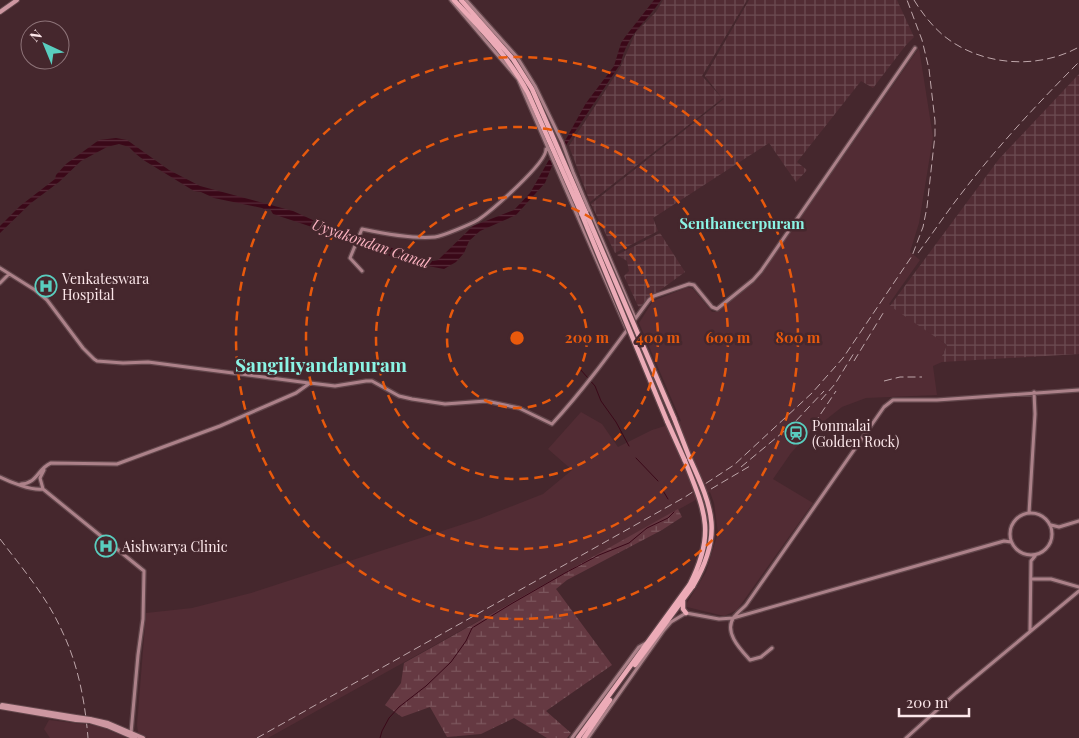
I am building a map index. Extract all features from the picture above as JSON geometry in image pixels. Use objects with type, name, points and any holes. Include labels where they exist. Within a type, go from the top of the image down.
[{"type":"highway","points":[[452,0],[495,45],[520,77],[528,92],[551,152],[584,214],[698,494],[706,521],[703,556],[684,600],[608,702],[584,738]]},
{"type":"highway","points":[[461,0],[524,74],[545,115],[558,147],[578,202],[577,209],[584,214]]},
{"type":"highway","points":[[578,738],[692,585]]},
{"type":"highway","points":[[684,600],[683,609],[686,613]]},
{"type":"main road","points":[[0,12],[17,0]]},
{"type":"main road","points":[[0,706],[90,720],[144,738]]},
{"type":"street","points":[[452,0],[518,79],[556,167],[577,209],[627,330]]},
{"type":"street","points":[[466,0],[506,44],[522,64],[535,86],[566,151],[573,172],[636,318]]},
{"type":"street","points":[[0,268],[46,299],[85,351],[97,361],[148,362],[335,386],[372,381],[399,396],[445,404],[486,401],[518,408],[552,424],[605,361],[649,300],[654,296],[689,284],[694,285],[712,307],[717,309],[761,271],[916,48]]},
{"type":"street","points":[[362,270],[350,258],[362,229],[434,237],[476,221],[504,198],[539,163],[547,151],[542,134]]},
{"type":"street","points":[[0,283],[9,274]]},
{"type":"street","points":[[21,484],[31,482],[50,463],[117,464],[220,426],[296,393],[310,383]]},
{"type":"street","points":[[772,648],[761,657],[750,660],[738,648],[732,636],[730,628],[733,618],[746,605],[884,407],[893,400],[936,400],[1079,390]]},
{"type":"street","points":[[1029,513],[1035,414],[1034,392]]},
{"type":"street","points":[[46,465],[40,478],[43,489],[144,571],[143,619],[132,735]]},
{"type":"street","points":[[0,477],[37,490],[43,489]]},
{"type":"street","points":[[1035,555],[1026,555],[1017,551],[1010,542],[1010,528],[1014,521],[1029,513],[1040,515],[1050,525],[1059,527]]},
{"type":"street","points":[[1030,631],[1031,561],[1035,555],[1047,548],[1054,531],[1059,527],[1079,521]]},
{"type":"street","points":[[1050,525],[1052,535]]},
{"type":"street","points":[[1004,541],[1009,536]]},
{"type":"street","points":[[588,738],[664,630],[671,622],[686,613],[733,618],[1004,541],[1010,542]]},
{"type":"street","points":[[1026,555],[1031,561]]},
{"type":"street","points":[[1031,579],[1051,580],[1079,587]]},
{"type":"street","points":[[906,738],[956,693],[1079,591]]},
{"type":"street","points":[[572,738],[639,648],[648,642]]},
{"type":"shaded area","points":[[663,0],[747,0],[702,76],[722,98],[705,76],[749,0],[897,0],[914,37],[873,88],[861,81],[797,162],[807,170],[796,182],[769,143],[653,218],[658,231],[615,253],[591,204],[724,99],[590,202],[569,146],[620,68],[636,32],[656,12]]},
{"type":"shaded area","points":[[919,48],[933,137],[919,223],[910,252],[920,260],[889,304],[947,345],[942,356],[942,362],[933,366],[937,395],[866,398],[842,407],[809,433],[791,453],[773,479],[813,503],[737,610],[724,616],[687,607],[687,603],[706,572],[718,533],[714,503],[710,492],[268,738],[139,738],[137,725],[146,613],[192,608],[251,593],[479,519],[543,494],[572,470],[548,449],[581,412],[602,424],[618,447],[652,430],[681,421],[639,323],[653,301],[688,287],[693,289],[712,312],[717,312],[758,279]]},
{"type":"shaded area","points":[[1079,74],[1079,354],[942,362],[942,356],[947,345],[890,306],[999,159]]},
{"type":"shaded area","points":[[660,233],[685,272],[639,308],[624,276],[629,271],[627,261],[617,255]]},
{"type":"shaded area","points":[[49,720],[99,726],[127,738],[50,738],[44,729]]},
{"type":"green space","points":[[678,509],[682,517],[662,530],[567,580],[556,589],[612,665],[546,711],[571,733],[567,738],[547,738],[514,718],[481,734],[447,737],[430,707],[402,717],[385,705],[401,683],[404,663]]},
{"type":"water","name":"Uyyakondan Canal","points":[[654,0],[661,0],[632,36],[621,63],[552,166],[545,183],[516,215],[480,231],[469,241],[464,253],[456,262],[444,269],[428,266],[419,267],[403,262],[366,245],[333,237],[315,228],[273,214],[270,209],[265,210],[214,198],[194,191],[145,161],[129,147],[119,144],[107,147],[81,161],[59,182],[31,203],[0,233],[0,226],[20,206],[55,179],[56,175],[66,164],[99,140],[116,138],[127,140],[169,170],[200,186],[293,211],[362,240],[390,247],[417,258],[438,260],[473,226],[514,210],[530,193],[550,158],[566,139],[586,103],[614,66],[621,43]]},
{"type":"waterway","points":[[580,369],[595,386],[601,401],[616,422],[629,446]]},
{"type":"waterway","points":[[636,458],[658,481]]},
{"type":"waterway","points":[[662,489],[668,499]]},
{"type":"waterway","points":[[380,738],[389,718],[451,662],[466,641],[472,628],[565,573],[599,555],[629,543],[647,528],[668,518],[674,512]]},
{"type":"railway","points":[[257,738],[685,497],[734,465],[812,393],[843,358],[912,256],[923,227],[927,207],[935,121],[929,69],[922,40],[907,0]]},
{"type":"railway","points":[[914,0],[920,10],[944,36],[975,54],[992,59],[1028,62],[1046,59],[1079,47]]},
{"type":"railway","points":[[918,253],[955,201],[989,159],[1079,62]]},
{"type":"railway","points":[[854,361],[885,310]]},
{"type":"railway","points":[[821,400],[835,384],[854,353]]},
{"type":"railway","points":[[884,381],[900,377],[922,377]]},
{"type":"railway","points":[[741,467],[794,423],[824,391]]},
{"type":"railway","points":[[814,424],[836,391]]},
{"type":"railway","points":[[711,489],[750,466]]},
{"type":"railway","points":[[0,539],[42,595],[56,618],[68,644],[80,683],[88,738]]},
{"type":"place","name":"Venkateswara Hospital","points":[[46,286]]},
{"type":"place","name":"Ponmalai (Golden Rock)","points":[[796,433]]},
{"type":"place","name":"Aishwarya Clinic","points":[[106,546]]},
{"type":"district","name":"Senthaneerpuram","points":[[742,223]]},
{"type":"district","name":"Sangiliyandapuram","points":[[321,364]]}]
